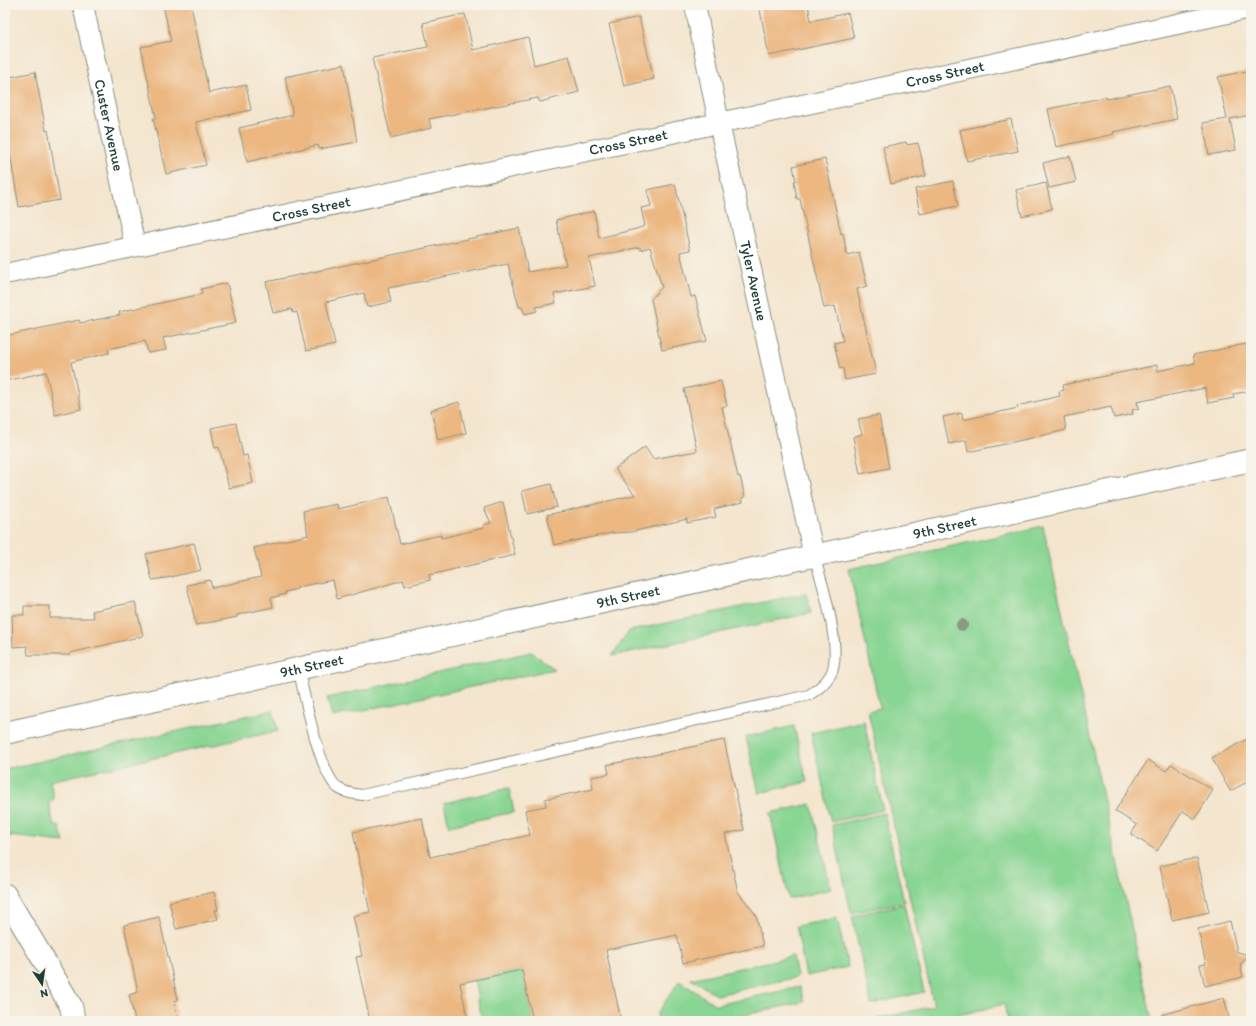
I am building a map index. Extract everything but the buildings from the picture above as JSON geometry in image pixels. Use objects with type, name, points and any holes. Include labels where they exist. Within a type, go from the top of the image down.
[{"type":"street","name":"Custer Avenue","points":[[83,5],[135,246]]},
{"type":"street","name":"Tyler Avenue","points":[[695,5],[719,123],[814,556]]},
{"type":"street","name":"Cross Street","points":[[5,274],[719,123],[1251,8]]},
{"type":"street","name":"9th Street","points":[[5,733],[1251,460]]},
{"type":"street","points":[[5,895],[71,1006],[74,1021]]},
{"type":"lane","points":[[298,669],[321,756],[330,778],[338,788],[350,794],[362,795],[809,695],[822,687],[831,673],[834,658],[826,598],[814,556]]},
{"type":"green space","points":[[1043,526],[1152,1021],[1008,1021],[1004,1004],[935,1021],[868,1021],[934,1006],[868,711],[880,708],[849,569]]},
{"type":"green space","points":[[806,593],[811,613],[612,656],[629,631]]},
{"type":"green space","points":[[531,652],[555,669],[332,717],[327,698]]},
{"type":"green space","points":[[273,710],[278,731],[50,781],[54,799],[49,802],[54,826],[59,826],[64,842],[9,836],[5,829],[5,769]]},
{"type":"green space","points":[[864,721],[883,810],[831,822],[811,733]]},
{"type":"green space","points":[[794,726],[807,782],[759,793],[746,737]]},
{"type":"green space","points":[[509,788],[514,812],[449,826],[444,803]]},
{"type":"green space","points":[[811,804],[831,889],[789,899],[770,813]]},
{"type":"green space","points":[[884,813],[904,902],[851,913],[832,825]]},
{"type":"green space","points":[[904,904],[924,992],[871,1004],[852,916]]},
{"type":"green space","points":[[837,918],[848,967],[806,976],[796,926]]},
{"type":"green space","points":[[793,956],[797,977],[717,995],[691,979]]},
{"type":"green space","points":[[522,970],[533,1021],[482,1021],[474,980]]},
{"type":"green space","points":[[679,981],[716,1005],[800,987],[804,1002],[717,1021],[658,1021],[657,1014]]}]
